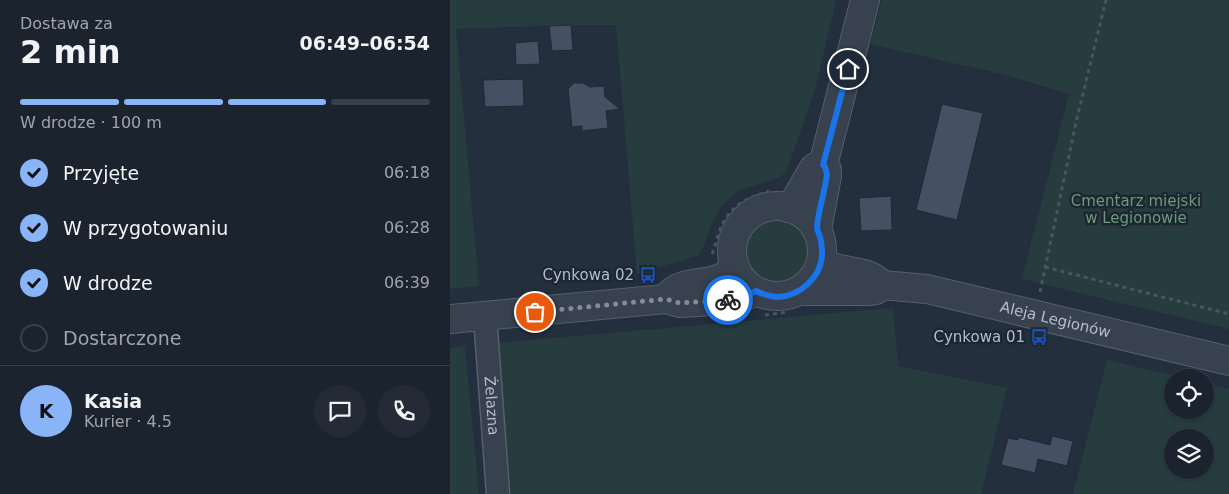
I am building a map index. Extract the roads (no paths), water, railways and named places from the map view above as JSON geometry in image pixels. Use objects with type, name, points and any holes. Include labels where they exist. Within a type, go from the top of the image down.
[{"type":"street","points":[[817,229],[827,176],[823,165],[865,0]]},
{"type":"street","points":[[723,262],[732,260],[733,242],[737,231],[752,213],[774,206],[781,199],[796,199],[814,168],[823,165]]},
{"type":"street","points":[[781,199],[811,221],[821,239],[821,263],[814,278],[798,300]]},
{"type":"street","points":[[666,299],[673,291],[680,287],[719,279],[726,275],[723,262]]},
{"type":"street","points":[[723,262],[739,276],[760,303]]},
{"type":"street","name":"Aleja Legionów","points":[[821,263],[844,270],[864,273],[882,285],[927,289],[1229,361]]},
{"type":"street","name":"Aleja Legionów","points":[[760,303],[767,296],[779,297],[789,295],[798,300],[876,290],[882,285]]},
{"type":"street","points":[[450,319],[666,299],[680,303],[741,298],[760,303]]},
{"type":"street","name":"Żelazna","points":[[485,316],[498,494]]},
{"type":"place","name":"Cynkowa 02","points":[[648,275]]},
{"type":"place","name":"Cynkowa 01","points":[[1039,337]]},
{"type":"park label","name":"Cmentarz miejski w Legionowie","points":[[1136,210]]}]
